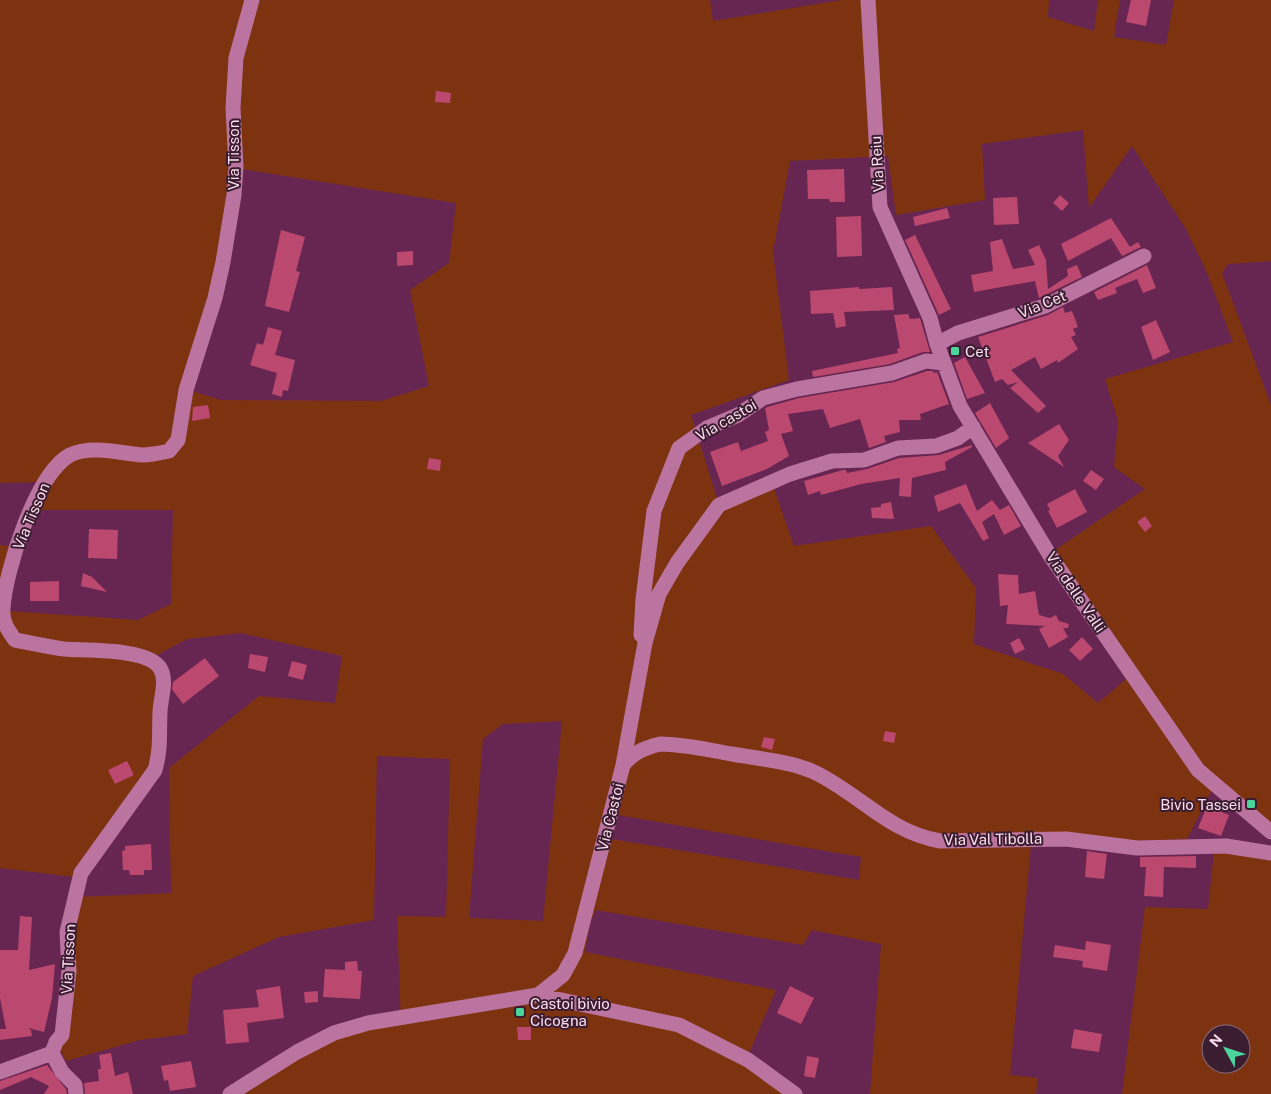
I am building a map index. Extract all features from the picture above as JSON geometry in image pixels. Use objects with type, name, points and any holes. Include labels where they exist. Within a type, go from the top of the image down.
[{"type":"street","name":"Via Tisson","points":[[52,1053],[56,1042],[62,1035],[70,971],[67,932],[75,892],[81,873],[155,770],[161,750],[160,712],[164,677],[159,666],[151,661],[132,655],[64,649],[15,640],[6,627],[3,610],[10,568],[27,518],[46,479],[58,463],[72,454],[93,451],[145,455],[169,451],[178,440],[186,390],[215,298],[223,262],[234,196],[236,167],[233,108],[236,58],[252,0]]},
{"type":"street","name":"Via Reiu","points":[[868,0],[880,207],[930,318]]},
{"type":"street","name":"Via Cet","points":[[937,344],[958,333],[1045,306],[1144,256]]},
{"type":"street","name":"Via delle Valli","points":[[930,318],[937,344],[960,406],[1049,554],[1198,770],[1271,832]]},
{"type":"street","name":"Via castoi","points":[[639,677],[643,599],[654,511],[679,448],[707,428],[738,415],[763,398],[797,389],[892,373],[926,361],[944,363]]},
{"type":"street","name":"Via Castoi","points":[[230,1094],[297,1052],[334,1033],[368,1023],[538,995],[557,982],[575,952],[623,765],[645,643],[659,594],[677,563],[719,505],[790,474],[824,463],[864,460],[898,448],[936,446],[958,438],[973,427]]},
{"type":"street","name":"Via Val Tibolla","points":[[623,765],[636,753],[660,744],[786,764],[813,772],[836,784],[901,829],[925,838],[940,841],[1066,839],[1137,848],[1226,846],[1271,853]]},
{"type":"street","points":[[538,995],[679,1025],[748,1060],[795,1094]]},
{"type":"street","points":[[0,1072],[52,1053],[62,1072],[75,1085],[76,1094]]},
{"type":"shaded area","points":[[0,0],[710,0],[713,21],[842,0],[1049,0],[1048,17],[1094,31],[1098,0],[1120,0],[1114,37],[1166,45],[1174,0],[1271,0],[1271,261],[1228,264],[1222,273],[1271,405],[1271,832],[1216,782],[1187,839],[1031,845],[1010,1075],[1038,1078],[1036,1094],[870,1094],[881,944],[812,930],[803,945],[596,910],[590,923],[585,952],[776,990],[745,1063],[785,1094],[243,1094],[320,1045],[372,1028],[401,1024],[397,916],[446,917],[450,759],[377,756],[374,920],[279,937],[193,976],[187,1034],[140,1040],[66,1061],[56,1042],[78,897],[171,893],[169,768],[259,696],[335,703],[342,656],[241,633],[187,639],[157,655],[158,773],[74,877],[0,868],[0,545],[21,547],[8,611],[138,620],[171,604],[173,510],[37,510],[38,482],[0,483]],"holes":[[[1083,130],[1089,208],[1132,146],[1186,229],[1207,273],[1233,342],[1105,379],[1118,421],[1114,467],[1145,489],[1049,554],[1132,674],[1098,703],[1063,674],[974,644],[976,588],[931,526],[794,546],[770,477],[717,498],[691,415],[789,380],[773,252],[790,161],[888,156],[896,215],[985,200],[982,144]],[[242,169],[456,203],[449,263],[410,290],[429,386],[381,401],[221,400],[192,391]],[[562,721],[543,921],[469,918],[483,739],[503,724]],[[618,815],[861,857],[859,880],[611,839]]]},
{"type":"shaded area","points":[[1271,849],[1271,1094],[1122,1094],[1145,907],[1208,909],[1214,852]]},
{"type":"building","points":[[1131,0],[1151,0],[1146,26],[1126,22]]},
{"type":"building","points":[[436,91],[451,93],[450,103],[435,102]]},
{"type":"building","points":[[844,169],[845,202],[830,202],[829,199],[808,199],[807,170]]},
{"type":"building","points":[[1060,195],[1069,203],[1062,211],[1053,203]]},
{"type":"building","points":[[1017,197],[1019,224],[994,225],[993,198]]},
{"type":"building","points":[[947,208],[950,218],[915,226],[913,217]]},
{"type":"building","points":[[861,216],[862,256],[837,257],[836,217]]},
{"type":"building","points":[[1111,218],[1130,247],[1138,242],[1141,247],[1122,256],[1111,238],[1068,261],[1061,244]]},
{"type":"building","points":[[281,230],[305,237],[296,271],[300,272],[289,312],[265,306]]},
{"type":"building","points":[[915,235],[951,309],[939,315],[905,240]]},
{"type":"building","points":[[1002,239],[1013,269],[1035,265],[1028,250],[1039,245],[1046,260],[1048,289],[1068,276],[1067,269],[1077,265],[1082,277],[1039,298],[1035,281],[974,292],[971,275],[993,271],[990,242]]},
{"type":"building","points":[[413,251],[413,265],[397,266],[397,252]]},
{"type":"building","points":[[1147,265],[1156,288],[1143,293],[1137,279],[1115,288],[1117,293],[1098,300],[1094,292]]},
{"type":"building","points":[[859,287],[859,289],[892,287],[894,310],[844,312],[846,326],[836,328],[833,313],[811,314],[810,291]]},
{"type":"building","points":[[1063,307],[1065,313],[1072,311],[1078,327],[1073,329],[1076,335],[1071,337],[1078,349],[1058,363],[1057,360],[1041,369],[1035,357],[1011,370],[1046,406],[1038,413],[1010,388],[1018,382],[1008,385],[1002,379],[995,382],[978,337],[1048,315]]},
{"type":"building","points":[[908,314],[910,319],[920,318],[930,352],[923,352],[890,364],[813,377],[812,371],[898,353],[897,349],[900,348],[894,315]]},
{"type":"building","points":[[1156,320],[1170,352],[1153,360],[1141,327]]},
{"type":"building","points":[[268,327],[282,331],[275,355],[295,360],[288,391],[283,390],[282,397],[272,394],[277,373],[250,365],[257,343],[263,345]]},
{"type":"building","points":[[965,357],[985,393],[967,399],[954,363]]},
{"type":"building","points":[[927,371],[937,372],[949,404],[920,414],[921,420],[899,420],[900,432],[884,436],[886,442],[869,448],[860,419],[830,428],[823,409],[788,414],[793,431],[781,434],[789,456],[767,469],[722,486],[710,452],[738,442],[741,451],[768,441],[765,432],[769,430],[765,408],[799,398],[894,382]]},
{"type":"building","points":[[990,403],[1009,438],[996,448],[975,413]]},
{"type":"building","points":[[208,405],[210,418],[192,421],[193,407]]},
{"type":"building","points":[[1059,424],[1069,440],[1058,456],[1064,467],[1028,443]]},
{"type":"building","points":[[972,445],[972,447],[945,462],[946,470],[912,478],[911,497],[899,496],[900,478],[861,484],[821,495],[820,491],[808,495],[804,481],[843,470],[846,470],[847,473],[867,469],[899,458],[939,455]]},
{"type":"building","points":[[429,458],[441,460],[440,471],[427,469]]},
{"type":"building","points":[[1091,470],[1104,479],[1096,490],[1083,481]]},
{"type":"building","points":[[966,484],[977,511],[992,500],[1000,510],[1009,505],[1021,526],[1004,535],[994,514],[982,522],[989,538],[983,541],[960,503],[938,512],[934,496]]},
{"type":"building","points":[[1075,489],[1087,512],[1057,528],[1048,511],[1050,510],[1047,504]]},
{"type":"building","points":[[891,502],[894,519],[872,518],[871,508],[881,507],[881,504]]},
{"type":"building","points":[[1145,516],[1152,526],[1145,532],[1137,522]]},
{"type":"building","points":[[89,529],[118,530],[117,559],[88,558]]},
{"type":"building","points":[[83,573],[92,577],[107,592],[81,586]]},
{"type":"building","points":[[998,574],[1018,575],[1019,594],[1035,591],[1039,615],[1050,618],[1056,615],[1059,621],[1069,624],[1068,628],[1063,628],[1068,637],[1049,648],[1039,629],[1045,626],[1006,624],[1008,605],[1000,606]]},
{"type":"building","points":[[59,581],[59,601],[30,601],[30,582]]},
{"type":"building","points":[[1082,637],[1093,649],[1080,661],[1069,650]]},
{"type":"building","points":[[1019,638],[1025,649],[1015,654],[1010,643]]},
{"type":"building","points":[[250,654],[268,657],[265,672],[248,668]]},
{"type":"building","points":[[205,658],[219,676],[183,704],[172,689],[173,682]]},
{"type":"building","points":[[292,661],[307,665],[303,680],[288,676]]},
{"type":"building","points":[[885,731],[896,733],[894,743],[883,741]]},
{"type":"building","points":[[764,737],[775,739],[772,750],[761,747]]},
{"type":"building","points":[[127,761],[134,775],[115,784],[108,770]]},
{"type":"building","points":[[1207,806],[1229,815],[1221,836],[1198,828]]},
{"type":"building","points":[[151,844],[152,870],[144,870],[144,875],[130,875],[129,870],[123,870],[122,851],[125,850],[125,846]]},
{"type":"building","points":[[1087,851],[1107,854],[1104,879],[1085,877]]},
{"type":"building","points":[[1196,856],[1196,868],[1164,867],[1163,897],[1144,896],[1146,867],[1140,867],[1140,857]]},
{"type":"building","points":[[20,916],[32,917],[29,970],[55,964],[52,998],[44,1032],[28,1028],[31,1030],[32,1036],[0,1040],[0,1029],[6,1029],[0,998],[0,950],[18,950]]},
{"type":"building","points":[[1086,941],[1111,945],[1107,971],[1082,967],[1083,961],[1053,957],[1055,945],[1085,950]]},
{"type":"building","points":[[357,961],[358,971],[362,971],[360,999],[323,997],[325,969],[345,970],[345,962]]},
{"type":"building","points":[[280,986],[284,1018],[247,1023],[249,1042],[226,1044],[223,1010],[259,1007],[256,990]]},
{"type":"building","points":[[790,986],[814,998],[801,1024],[777,1013]]},
{"type":"building","points":[[318,991],[318,1002],[305,1003],[304,992]]},
{"type":"building","points":[[517,1027],[531,1027],[531,1040],[518,1040]]},
{"type":"building","points":[[1074,1029],[1102,1034],[1099,1052],[1071,1048]]},
{"type":"building","points":[[111,1053],[115,1076],[128,1072],[133,1094],[85,1094],[84,1083],[99,1081],[98,1069],[101,1069],[99,1055]]},
{"type":"building","points":[[807,1056],[819,1058],[815,1078],[804,1076]]},
{"type":"building","points":[[191,1061],[196,1087],[170,1091],[168,1080],[164,1081],[161,1066]]},
{"type":"building","points":[[47,1065],[66,1089],[67,1094],[44,1094],[49,1086],[31,1077],[0,1090],[0,1081]]},
{"type":"place","name":"Cet","points":[[955,351]]},
{"type":"place","name":"Bivio Tassei","points":[[1251,804]]},
{"type":"place","name":"Castoi bivio Cicogna","points":[[520,1012]]}]
